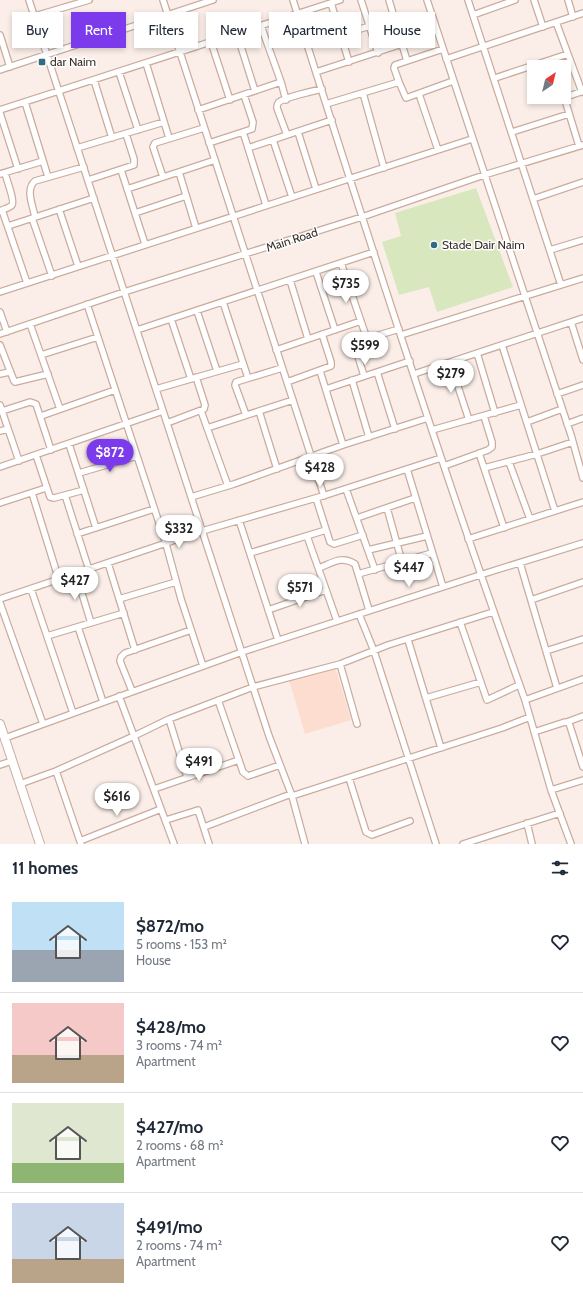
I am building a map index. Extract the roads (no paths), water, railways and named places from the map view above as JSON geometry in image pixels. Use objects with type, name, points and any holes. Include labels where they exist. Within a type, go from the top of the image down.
[{"type":"street","points":[[29,0],[33,12]]},
{"type":"street","points":[[68,0],[70,7]]},
{"type":"street","points":[[50,12],[89,0]]},
{"type":"street","points":[[163,0],[167,12]]},
{"type":"street","points":[[179,12],[213,0]]},
{"type":"street","points":[[293,0],[297,12]]},
{"type":"street","points":[[300,12],[340,0]]},
{"type":"street","points":[[361,0],[369,23]]},
{"type":"street","points":[[389,0],[393,12]]},
{"type":"street","points":[[427,0],[573,442],[583,478]]},
{"type":"street","points":[[468,0],[495,78],[561,285]]},
{"type":"street","points":[[473,14],[515,0]]},
{"type":"street","points":[[534,0],[543,27]]},
{"type":"street","points":[[568,0],[574,17]]},
{"type":"street","points":[[331,3],[334,12]]},
{"type":"street","points":[[446,59],[583,13]]},
{"type":"street","points":[[556,22],[582,92],[565,98],[569,114],[581,145]]},
{"type":"street","points":[[269,23],[261,26],[286,100]]},
{"type":"street","points":[[0,70],[134,27]]},
{"type":"street","points":[[0,35],[10,67]]},
{"type":"street","points":[[18,169],[0,112],[25,102],[206,44]]},
{"type":"street","points":[[45,48],[253,688],[269,736],[292,795],[305,844]]},
{"type":"street","points":[[179,48],[324,496]]},
{"type":"street","points":[[213,48],[230,100]]},
{"type":"street","points":[[241,48],[255,91]]},
{"type":"street","points":[[308,48],[441,458],[480,575],[520,685],[551,790],[571,844]]},
{"type":"street","points":[[344,48],[349,62]]},
{"type":"street","points":[[377,48],[378,53]]},
{"type":"street","points":[[316,72],[391,48]]},
{"type":"street","points":[[403,48],[407,61]]},
{"type":"street","points":[[443,49],[397,64],[394,68],[405,97],[408,98],[453,81]]},
{"type":"street","points":[[495,78],[568,54]]},
{"type":"street","points":[[146,63],[169,138]]},
{"type":"street","points":[[119,72],[138,130]]},
{"type":"street","points":[[94,80],[112,138]]},
{"type":"street","points":[[198,110],[281,82]]},
{"type":"street","points":[[326,104],[399,82]]},
{"type":"street","points":[[287,135],[277,108],[279,102],[322,89]]},
{"type":"street","points":[[363,93],[384,168]]},
{"type":"street","points":[[419,94],[438,150]]},
{"type":"street","points":[[209,143],[250,130],[253,127],[244,95]]},
{"type":"street","points":[[25,102],[48,177]]},
{"type":"street","points":[[512,132],[569,114]]},
{"type":"street","points":[[248,148],[332,120]]},
{"type":"street","points":[[77,148],[164,122]]},
{"type":"street","points":[[163,177],[153,147],[155,142],[204,128]]},
{"type":"street","points":[[243,132],[266,205]]},
{"type":"street","points":[[298,132],[316,189]]},
{"type":"street","points":[[88,180],[134,165],[135,162],[126,134]]},
{"type":"street","points":[[0,292],[472,139]]},
{"type":"street","points":[[273,140],[292,197]]},
{"type":"street","name":"Main Road","points":[[0,334],[87,304],[362,217],[484,175],[581,145]]},
{"type":"street","points":[[127,189],[215,160]]},
{"type":"street","points":[[27,284],[8,226],[1,210],[12,206],[13,202],[2,174],[43,161]]},
{"type":"street","points":[[52,276],[34,217],[29,191],[30,186],[35,181],[84,167]]},
{"type":"street","points":[[121,170],[145,244]]},
{"type":"street","points":[[179,172],[196,228]]},
{"type":"street","points":[[533,199],[583,182]]},
{"type":"street","points":[[135,213],[186,196]]},
{"type":"street","points":[[8,226],[94,198]]},
{"type":"street","points":[[59,209],[78,266]]},
{"type":"street","points":[[550,250],[583,240]]},
{"type":"street","points":[[137,330],[374,252]]},
{"type":"street","points":[[341,263],[367,339]]},
{"type":"street","points":[[316,272],[335,330]]},
{"type":"street","points":[[401,335],[583,278]]},
{"type":"street","points":[[290,280],[308,339]]},
{"type":"street","points":[[223,302],[248,378]]},
{"type":"street","points":[[87,304],[166,544],[176,582],[203,666]]},
{"type":"street","points":[[197,311],[217,371]]},
{"type":"street","points":[[0,312],[6,332]]},
{"type":"street","points":[[414,374],[583,318]]},
{"type":"street","points":[[167,423],[201,411],[204,409],[205,405],[193,378],[171,319]]},
{"type":"street","points":[[276,350],[361,321]]},
{"type":"street","points":[[571,322],[583,360]]},
{"type":"street","points":[[30,324],[60,410]]},
{"type":"street","points":[[364,376],[355,344],[356,342],[399,329]]},
{"type":"street","points":[[287,382],[331,366],[322,334]]},
{"type":"street","points":[[41,355],[98,337]]},
{"type":"street","points":[[0,345],[12,378],[15,382],[48,374]]},
{"type":"street","points":[[502,345],[555,511]]},
{"type":"street","points":[[477,353],[495,413]]},
{"type":"street","points":[[326,389],[410,361]]},
{"type":"street","points":[[450,362],[469,420]]},
{"type":"street","points":[[156,389],[243,364]]},
{"type":"street","points":[[246,415],[235,385],[236,382],[282,368]]},
{"type":"street","points":[[320,371],[343,445]]},
{"type":"street","points":[[0,374],[10,372]]},
{"type":"street","points":[[377,372],[395,429]]},
{"type":"street","points":[[352,380],[369,437]]},
{"type":"street","points":[[557,394],[583,385]]},
{"type":"street","points":[[40,416],[115,390]]},
{"type":"street","points":[[207,428],[293,400]]},
{"type":"street","points":[[19,461],[1,408],[30,402],[36,404],[51,450]]},
{"type":"street","points":[[432,430],[521,405]]},
{"type":"street","points":[[526,422],[562,409]]},
{"type":"street","points":[[201,411],[228,486]]},
{"type":"street","points":[[259,411],[277,469]]},
{"type":"street","points":[[0,467],[163,412]]},
{"type":"street","points":[[444,466],[479,454],[492,447],[492,442],[484,416]]},
{"type":"street","points":[[191,497],[228,486],[343,445],[428,418]]},
{"type":"street","points":[[567,424],[583,418]]},
{"type":"street","points":[[0,431],[8,428]]},
{"type":"street","points":[[484,468],[537,454],[573,442]]},
{"type":"street","points":[[69,444],[96,528]]},
{"type":"street","points":[[479,454],[504,528]]},
{"type":"street","points":[[36,455],[46,488],[52,499],[84,490]]},
{"type":"street","points":[[79,473],[137,456]]},
{"type":"street","points":[[0,599],[108,564],[202,531],[324,496],[441,458]]},
{"type":"street","points":[[509,462],[530,519]]},
{"type":"street","points":[[407,469],[443,587]]},
{"type":"street","points":[[0,503],[46,488]]},
{"type":"street","points":[[346,489],[375,570]]},
{"type":"street","points":[[32,493],[59,580]]},
{"type":"street","points":[[65,495],[89,570]]},
{"type":"street","points":[[316,498],[330,542],[334,544],[363,535]]},
{"type":"street","points":[[357,518],[416,498]]},
{"type":"street","points":[[468,539],[583,502]]},
{"type":"street","points":[[387,508],[402,562]]},
{"type":"street","points":[[77,534],[154,509]]},
{"type":"street","points":[[239,520],[278,640]]},
{"type":"street","points":[[250,553],[326,530]]},
{"type":"street","points":[[308,536],[337,621]]},
{"type":"street","points":[[368,550],[427,536]]},
{"type":"street","points":[[5,738],[242,652],[369,610],[583,544]]},
{"type":"street","points":[[358,574],[432,553]]},
{"type":"street","points":[[319,568],[344,559],[355,564],[369,610]]},
{"type":"street","points":[[520,563],[557,688]]},
{"type":"street","points":[[108,564],[135,650]]},
{"type":"street","points":[[76,574],[91,623]]},
{"type":"street","points":[[119,599],[176,582]]},
{"type":"street","points":[[531,600],[583,582]]},
{"type":"street","points":[[32,589],[73,713]]},
{"type":"street","points":[[268,610],[326,590]]},
{"type":"street","points":[[0,603],[43,724]]},
{"type":"street","points":[[20,784],[56,771],[169,719],[218,700],[253,688],[340,664],[388,645],[408,640],[493,612]]},
{"type":"street","points":[[47,636],[124,613]]},
{"type":"street","points":[[359,614],[374,651],[436,844]]},
{"type":"street","points":[[460,622],[487,700],[520,685]]},
{"type":"street","points":[[78,626],[103,702]]},
{"type":"street","points":[[132,691],[120,661],[121,657],[125,653],[191,630]]},
{"type":"street","points":[[546,651],[583,639]]},
{"type":"street","points":[[408,640],[441,748]]},
{"type":"street","points":[[340,664],[357,724]]},
{"type":"street","points":[[525,700],[583,679]]},
{"type":"street","points":[[426,698],[481,682]]},
{"type":"street","points":[[119,696],[174,844]]},
{"type":"street","points":[[218,700],[243,772],[248,776],[280,764]]},
{"type":"street","points":[[534,732],[583,716]]},
{"type":"street","points":[[204,827],[292,795],[408,759],[502,728],[530,717]]},
{"type":"street","points":[[169,719],[187,777]]},
{"type":"street","points":[[567,722],[569,724],[583,767]]},
{"type":"street","points":[[0,727],[40,844]]},
{"type":"street","points":[[154,789],[239,760]]},
{"type":"street","points":[[0,765],[12,761]]},
{"type":"street","points":[[56,771],[81,843],[161,809]]},
{"type":"street","points":[[349,778],[366,832],[372,835],[410,821]]},
{"type":"street","points":[[551,790],[583,780]]},
{"type":"street","points":[[166,820],[198,810],[209,844]]},
{"type":"street","points":[[464,844],[560,813]]},
{"type":"street","points":[[527,823],[532,844]]},
{"type":"place","name":"dar Naim","points":[[42,62]]},
{"type":"place","name":"Stade Dair Naim","points":[[434,245]]}]
